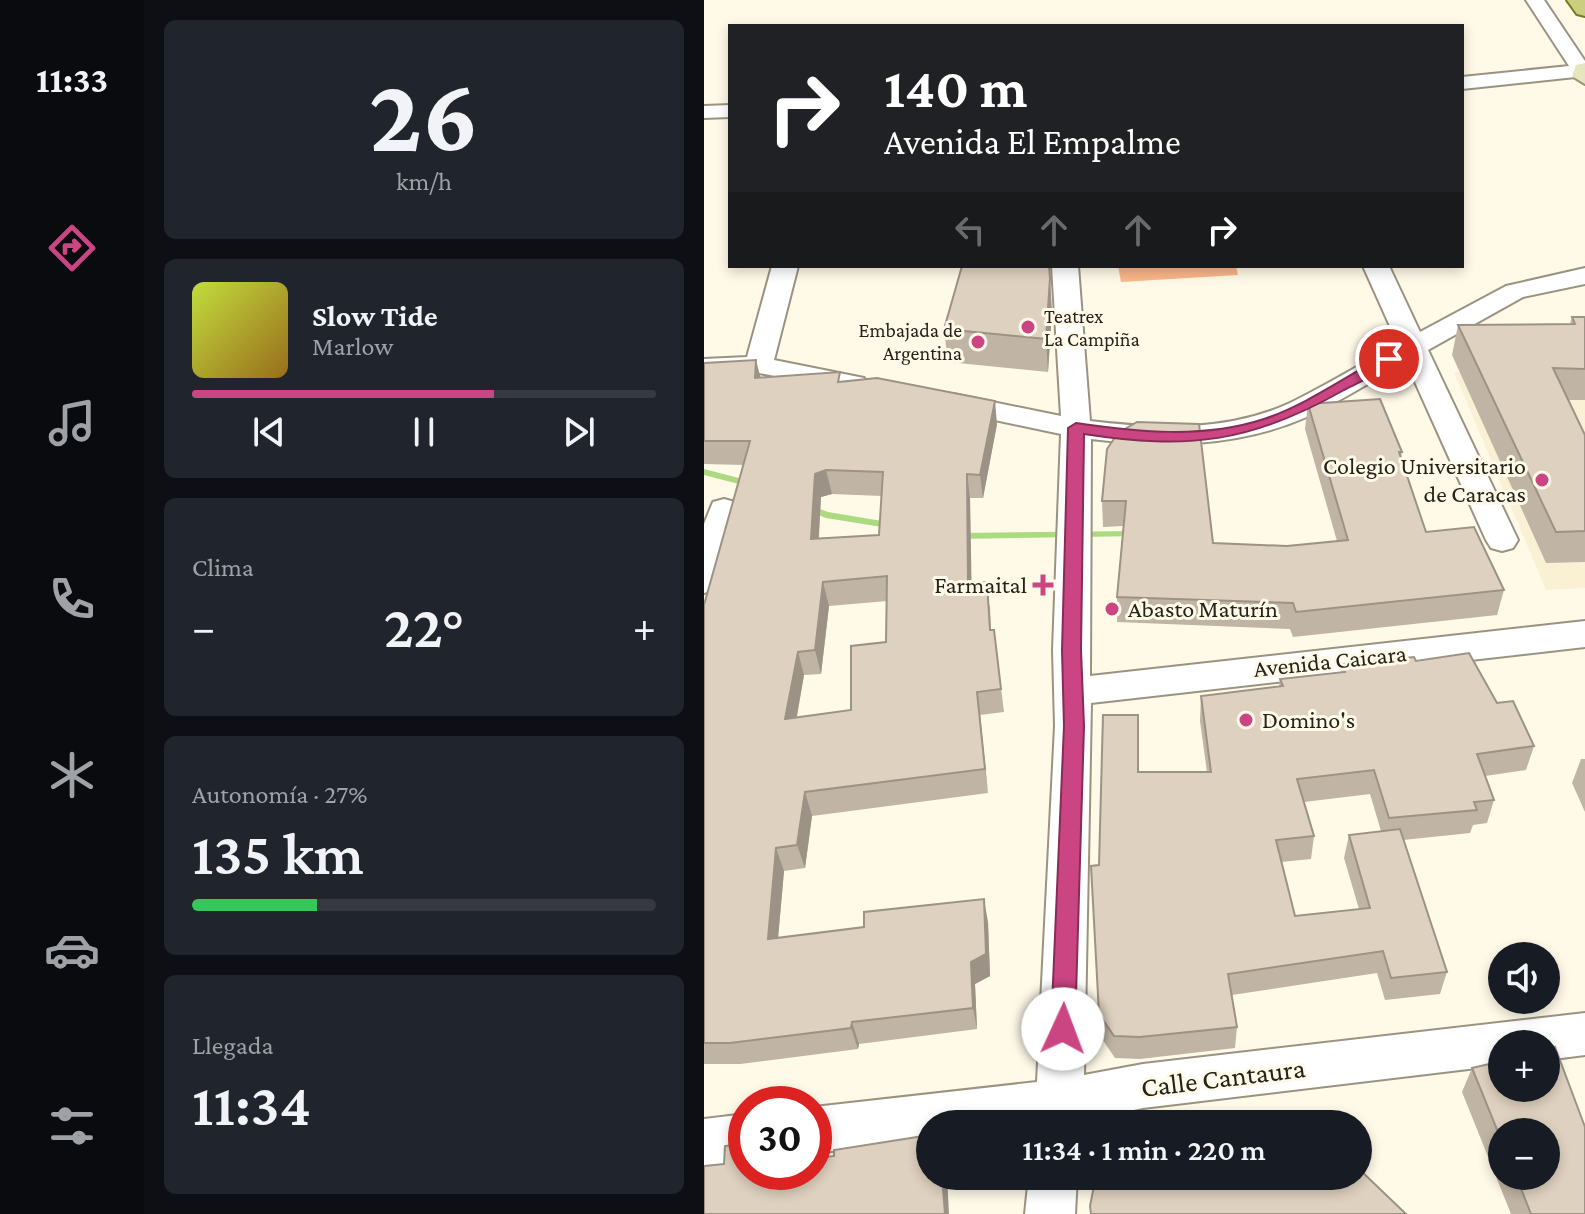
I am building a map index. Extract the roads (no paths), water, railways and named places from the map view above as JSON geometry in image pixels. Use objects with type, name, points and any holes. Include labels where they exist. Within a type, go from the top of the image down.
[{"type":"main road","points":[[1579,0],[1585,9]]},
{"type":"street","points":[[1464,83],[1584,72],[1535,0]]},
{"type":"street","points":[[704,112],[728,111]]},
{"type":"street","points":[[759,365],[784,268]]},
{"type":"street","points":[[1060,1110],[1074,691],[1071,650],[1076,428],[1065,268]]},
{"type":"street","points":[[1377,268],[1502,540]]},
{"type":"street","points":[[925,398],[1076,428],[1145,438],[1219,434],[1269,423],[1515,291],[1585,276]]},
{"type":"street","points":[[704,367],[759,365],[879,389]]},
{"type":"street","points":[[704,581],[724,509]]},
{"type":"street","name":"Avenida Caicara","points":[[1074,691],[1585,634]]},
{"type":"street","name":"Calle Cantaura","points":[[1069,1110],[1143,1086],[1585,1034]]},
{"type":"street","name":"Calle Cantaura","points":[[832,1129],[916,1123]]},
{"type":"street","points":[[704,1143],[728,1140]]},
{"type":"street","points":[[1050,1214],[1052,1190]]},
{"type":"waterway","points":[[704,472],[754,485]]},
{"type":"waterway","points":[[806,507],[826,515],[894,526]]},
{"type":"waterway","points":[[959,536],[1137,534]]},
{"type":"place","name":"Teatrex La Campiña","points":[[1028,327]]},
{"type":"place","name":"Embajada de Argentina","points":[[978,342]]},
{"type":"place","name":"Colegio Universitario de Caracas","points":[[1542,480]]},
{"type":"place","name":"Farmaital","points":[[1043,585]]},
{"type":"place","name":"Abasto Maturín","points":[[1112,609]]},
{"type":"place","name":"Domino's","points":[[1246,720]]}]
